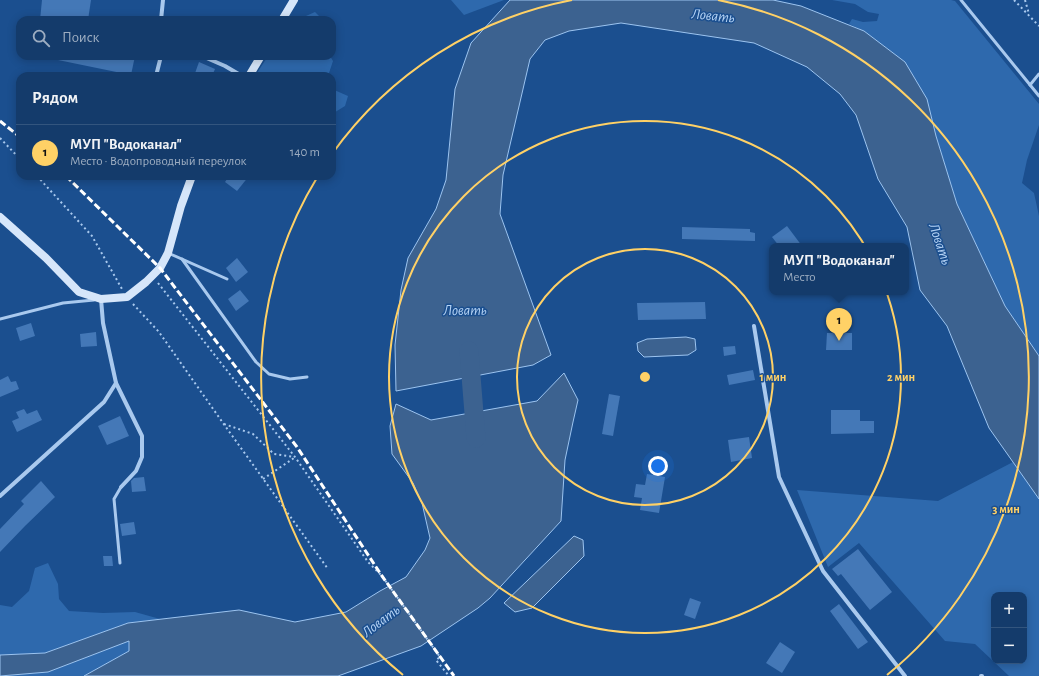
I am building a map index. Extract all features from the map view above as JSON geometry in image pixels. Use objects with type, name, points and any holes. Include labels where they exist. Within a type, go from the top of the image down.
[{"type":"street","points":[[161,16],[163,0]]},
{"type":"street","points":[[284,16],[294,0]]},
{"type":"street","points":[[157,72],[160,60]]},
{"type":"street","points":[[211,60],[235,72]]},
{"type":"street","points":[[251,72],[258,60]]},
{"type":"street","points":[[0,217],[46,258],[79,292],[100,299],[126,297],[155,273],[168,253],[181,206],[191,180]]},
{"type":"street","points":[[100,299],[103,323],[116,383],[142,436],[142,457],[136,470],[121,487]]},
{"type":"street","points":[[754,326],[779,477],[823,571],[905,676]]},
{"type":"street","points":[[0,496],[104,402],[116,383]]},
{"type":"lane","points":[[961,0],[1039,96]]},
{"type":"lane","points":[[1030,85],[1039,74]]},
{"type":"lane","points":[[168,253],[227,279]]},
{"type":"lane","points":[[182,259],[256,362],[269,374],[290,379],[307,377]]},
{"type":"lane","points":[[0,319],[64,302],[100,299]]},
{"type":"lane","points":[[120,563],[114,498],[121,487]]},
{"type":"path","points":[[1014,0],[1039,26]]},
{"type":"path","points":[[1025,0],[1029,15]]},
{"type":"path","points":[[0,138],[16,155]]},
{"type":"path","points":[[41,180],[92,236],[126,297],[159,332],[328,568]]},
{"type":"path","points":[[155,273],[295,457],[368,562],[382,576],[440,657],[436,660],[449,676]]},
{"type":"path","points":[[223,423],[253,434],[274,454],[295,457]]},
{"type":"path","points":[[263,479],[295,457]]},
{"type":"shaded area","points":[[451,0],[504,0],[464,15]]},
{"type":"shaded area","points":[[832,0],[955,1],[1039,104],[1039,125],[1027,160],[1022,183],[1034,193],[1039,216],[1039,356],[1005,306],[957,204],[936,136],[927,99],[864,31],[849,24],[852,19],[863,22],[877,21],[879,14],[868,12],[855,4]]},
{"type":"shaded area","points":[[315,12],[319,16],[306,16]]},
{"type":"shaded area","points":[[265,60],[333,61],[329,72],[258,72]]},
{"type":"shaded area","points":[[336,91],[348,96],[345,106],[336,112]]},
{"type":"shaded area","points":[[1013,462],[1039,499],[1039,676],[1009,676],[996,664],[1027,664],[1027,592],[991,592],[991,659],[975,644],[945,641],[859,543],[828,567],[797,490],[938,501]]},
{"type":"shaded area","points":[[48,563],[58,584],[59,599],[69,611],[103,613],[135,612],[160,619],[128,623],[45,653],[0,655],[0,605],[12,607],[29,591],[35,568]]},
{"type":"shaded area","points":[[129,641],[129,651],[84,676],[0,676],[48,672]]},
{"type":"water","name":"Ловать","points":[[510,0],[773,0],[801,6],[864,31],[905,62],[927,99],[936,136],[957,204],[1005,306],[1039,356],[1039,499],[989,428],[947,326],[920,290],[907,227],[878,179],[856,115],[840,94],[807,67],[754,43],[621,23],[569,31],[545,40],[530,59],[503,175],[500,214],[551,355],[533,365],[396,391],[395,345],[401,290],[408,258],[436,209],[446,180],[455,89],[471,43]]},
{"type":"water","points":[[686,337],[695,339],[696,350],[688,355],[644,357],[638,351],[637,343],[647,339]]},
{"type":"water","name":"Ловать","points":[[564,373],[578,400],[565,460],[561,521],[490,598],[478,608],[421,646],[338,676],[84,676],[129,651],[129,641],[48,672],[0,676],[0,655],[45,653],[128,623],[239,610],[295,622],[346,612],[406,577],[425,550],[430,538],[422,503],[413,483],[392,454],[390,426],[396,404],[431,420],[537,401]]},
{"type":"water","points":[[574,536],[583,540],[584,556],[532,608],[515,612],[504,603]]},
{"type":"building","points":[[42,0],[91,0],[89,16],[40,16]]},
{"type":"building","points":[[58,60],[134,60],[132,72],[116,72]]},
{"type":"building","points":[[199,62],[215,69],[214,72],[195,72]]},
{"type":"building","points":[[226,180],[246,180],[237,191],[225,182]]},
{"type":"building","points":[[787,226],[800,243],[777,243],[772,237]]},
{"type":"building","points":[[682,227],[750,229],[750,232],[755,233],[755,241],[682,239]]},
{"type":"building","points":[[237,258],[248,272],[236,282],[226,268]]},
{"type":"building","points":[[240,290],[249,301],[236,311],[228,299]]},
{"type":"building","points":[[705,302],[706,319],[638,320],[637,303]]},
{"type":"building","points":[[31,323],[35,336],[20,341],[16,328]]},
{"type":"building","points":[[96,332],[97,346],[81,347],[80,334]]},
{"type":"building","points":[[827,333],[852,333],[852,350],[826,350]]},
{"type":"building","points":[[735,346],[736,354],[724,356],[723,347]]},
{"type":"building","points":[[753,370],[755,380],[729,385],[727,375]]},
{"type":"building","points":[[8,376],[11,382],[16,381],[19,389],[0,397],[0,380]]},
{"type":"building","points":[[609,394],[620,396],[613,436],[602,434]]},
{"type":"building","points":[[24,409],[27,414],[37,410],[42,420],[17,432],[12,421],[19,418],[16,412]]},
{"type":"building","points":[[831,410],[860,410],[860,421],[874,421],[874,433],[831,434]]},
{"type":"building","points":[[120,416],[129,436],[107,445],[98,426]]},
{"type":"building","points":[[749,437],[752,458],[731,462],[728,440]]},
{"type":"building","points":[[647,474],[665,477],[659,513],[640,510],[642,498],[634,497],[636,484],[645,485]]},
{"type":"building","points":[[144,477],[146,491],[132,492],[131,481],[134,478]]},
{"type":"building","points":[[41,481],[55,497],[0,552],[0,529],[24,504],[21,501]]},
{"type":"building","points":[[134,522],[136,534],[122,536],[120,524]]},
{"type":"building","points":[[858,549],[892,592],[870,610],[841,574],[838,576],[832,569]]},
{"type":"building","points":[[103,556],[112,556],[113,566],[104,566]]},
{"type":"building","points":[[690,598],[701,602],[695,619],[684,615]]},
{"type":"building","points":[[839,604],[868,642],[858,649],[830,611]]},
{"type":"building","points":[[780,642],[795,652],[782,673],[766,663]]},
{"type":"waterway","name":"Ловать","points":[[469,351],[476,438]]},
{"type":"railway","points":[[0,121],[16,134]]},
{"type":"railway","points":[[70,180],[160,268],[297,447],[382,576],[454,676]]},
{"type":"place","name":"МУП \"Водоканал\"","points":[[839,341]]}]
